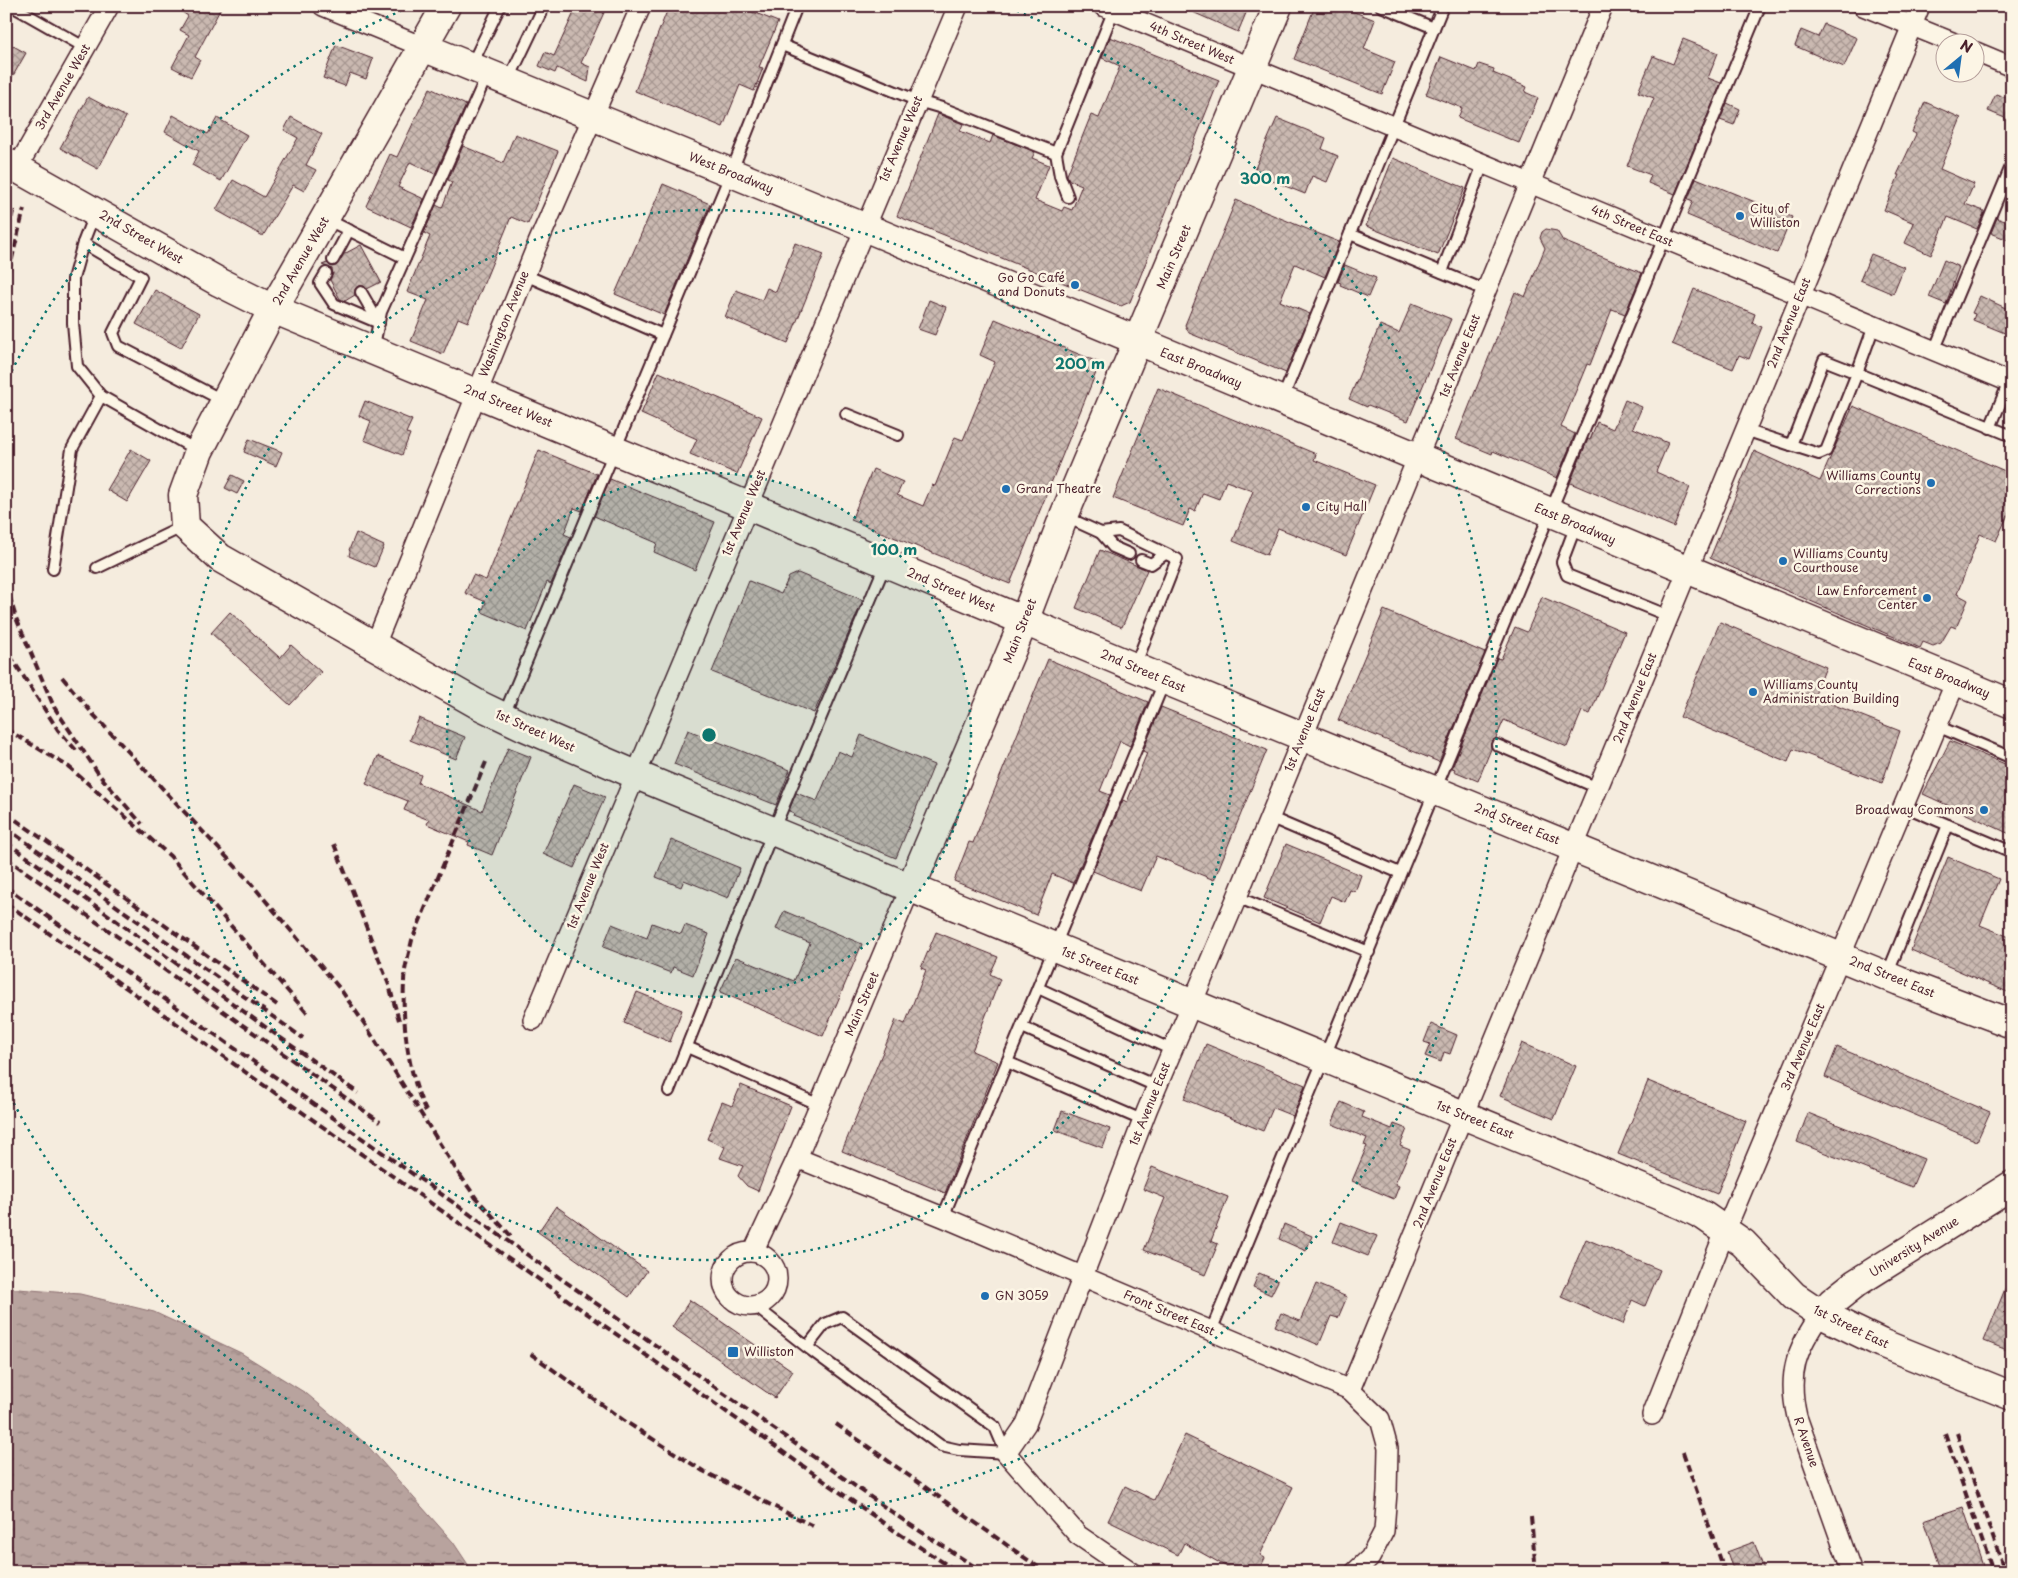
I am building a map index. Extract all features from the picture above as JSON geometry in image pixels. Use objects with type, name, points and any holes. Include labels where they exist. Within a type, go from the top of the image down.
[{"type":"main road","name":"2nd Avenue West","points":[[185,526],[183,495],[199,451],[273,309],[446,6]]},
{"type":"main road","name":"Main Street","points":[[911,887],[1024,621],[1064,516],[1278,6]]},
{"type":"main road","name":"West Broadway","points":[[423,47],[864,227],[1138,342]]},
{"type":"main road","name":"2nd Street West","points":[[12,165],[219,282],[273,309],[886,562],[1024,621]]},
{"type":"main road","name":"East Broadway","points":[[1138,342],[2012,704]]},
{"type":"main road","name":"1st Street West","points":[[185,526],[220,558],[503,717],[634,774],[911,887]]},
{"type":"main road","name":"2nd Street East","points":[[1024,621],[1887,976],[2012,1024]]},
{"type":"main road","name":"1st Street East","points":[[911,887],[1682,1205],[1726,1230],[1750,1249],[1794,1296],[1821,1314],[1881,1343],[2012,1396]]},
{"type":"main road","name":"University Avenue","points":[[1821,1314],[1832,1302],[1856,1283],[2012,1186]]},
{"type":"street","name":"3rd Avenue West","points":[[12,165],[86,48],[109,6]]},
{"type":"street","name":"West Broadway","points":[[323,6],[423,47]]},
{"type":"street","name":"Washington Avenue","points":[[374,645],[525,274],[641,6]]},
{"type":"street","name":"1st Avenue West","points":[[533,1020],[634,774],[958,6]]},
{"type":"street","name":"1st Avenue East","points":[[1006,1453],[1026,1424],[1142,1120],[1237,897],[1603,6]]},
{"type":"street","points":[[1863,6],[1936,36]]},
{"type":"street","name":"2nd Avenue East","points":[[1350,1390],[1920,6]]},
{"type":"street","name":"4th Street West","points":[[1111,8],[1252,68]]},
{"type":"street","points":[[1986,56],[2012,67]]},
{"type":"street","name":"4th Street East","points":[[1252,68],[2010,382]]},
{"type":"street","name":"3rd Avenue East","points":[[1652,1415],[1726,1230],[1956,681]]},
{"type":"street","name":"Main Street","points":[[753,1252],[820,1105],[911,887]]},
{"type":"street","name":"Front Street East","points":[[797,1158],[943,1217],[1350,1390],[1380,1419],[1388,1448],[1388,1492],[1384,1531],[1370,1558],[1355,1572]]},
{"type":"street","points":[[753,1252],[767,1258],[776,1271],[777,1286],[769,1299],[755,1306],[739,1304],[733,1300],[727,1295],[722,1280],[726,1265],[738,1254],[753,1252]]},
{"type":"street","name":"R Avenue","points":[[1821,1314],[1805,1339],[1796,1360],[1792,1378],[1792,1397],[1797,1417],[1852,1572]]},
{"type":"street","points":[[1006,1453],[1078,1535],[1132,1572]]},
{"type":"lane","points":[[12,6],[86,48]]},
{"type":"lane","points":[[489,74],[500,6]]},
{"type":"lane","points":[[372,351],[381,312],[489,74],[544,6]]},
{"type":"lane","points":[[503,717],[731,173],[797,6]]},
{"type":"lane","points":[[1381,6],[1434,28]]},
{"type":"lane","points":[[1282,401],[1443,6]]},
{"type":"lane","points":[[1211,1331],[1760,6]]},
{"type":"lane","points":[[1068,197],[1060,176],[1056,154],[1111,8]]},
{"type":"lane","points":[[782,44],[918,101],[942,108],[1056,154]]},
{"type":"lane","points":[[1442,272],[1483,164]]},
{"type":"lane","points":[[1934,351],[2012,164]]},
{"type":"lane","points":[[95,211],[73,279],[73,323],[77,366],[101,396],[199,451]]},
{"type":"lane","points":[[325,218],[405,258]]},
{"type":"lane","points":[[337,256],[349,230]]},
{"type":"lane","points":[[1350,234],[1487,291]]},
{"type":"lane","points":[[83,244],[141,277],[113,334],[118,346],[225,401]]},
{"type":"lane","points":[[326,272],[320,283],[334,304],[378,324]]},
{"type":"lane","points":[[525,274],[663,334]]},
{"type":"lane","points":[[361,292],[378,324]]},
{"type":"lane","points":[[1745,430],[1819,454],[1826,451],[1874,326]]},
{"type":"lane","points":[[1791,445],[1824,360],[2012,436]]},
{"type":"lane","points":[[1990,428],[2010,382]]},
{"type":"lane","points":[[53,570],[72,449],[101,396]]},
{"type":"lane","points":[[846,414],[898,434]]},
{"type":"lane","points":[[1064,516],[1101,533],[1113,547],[1129,554]]},
{"type":"lane","points":[[1576,524],[1562,562],[1567,575],[1669,616]]},
{"type":"lane","points":[[97,568],[185,526]]},
{"type":"lane","points":[[1101,533],[1120,531],[1177,559],[1134,667]]},
{"type":"lane","points":[[1141,560],[1151,564],[1165,554]]},
{"type":"lane","points":[[669,1091],[773,831],[886,562]]},
{"type":"lane","points":[[943,1217],[1165,680]]},
{"type":"lane","points":[[1937,726],[2012,758]]},
{"type":"lane","points":[[1498,745],[1598,788]]},
{"type":"lane","points":[[1904,806],[2012,852]]},
{"type":"lane","points":[[1270,817],[1400,873]]},
{"type":"lane","points":[[1887,976],[1948,825]]},
{"type":"lane","points":[[1237,897],[1368,952]]},
{"type":"lane","points":[[1038,988],[1172,1050]]},
{"type":"lane","points":[[1022,1027],[1156,1086]]},
{"type":"lane","points":[[687,1047],[820,1105]]},
{"type":"lane","points":[[1007,1062],[1142,1120]]},
{"type":"lane","points":[[755,1306],[807,1347],[940,1446],[959,1450],[1006,1453],[995,1427],[842,1317],[825,1324],[807,1347]]},
{"type":"water","points":[[6,1288],[80,1294],[154,1312],[241,1353],[307,1394],[366,1444],[453,1542],[473,1572],[6,1572]]},
{"type":"building","points":[[173,6],[222,6],[195,57],[200,60],[191,77],[172,67],[189,35],[180,30],[188,16]]},
{"type":"building","points":[[577,6],[607,6],[581,63],[590,67],[588,82],[557,68],[555,73],[539,66],[545,52],[554,56]]},
{"type":"building","points":[[669,6],[738,6],[778,22],[759,67],[763,68],[754,91],[740,85],[723,127],[635,91]]},
{"type":"building","points":[[1179,6],[1249,6],[1238,32]]},
{"type":"building","points":[[1315,6],[1339,6],[1375,20],[1364,49],[1395,62],[1382,94],[1294,59]]},
{"type":"building","points":[[1824,24],[1857,38],[1844,67],[1795,46],[1801,30],[1818,37]]},
{"type":"building","points":[[1110,37],[1219,80],[1130,302],[1121,306],[897,216],[938,114],[963,124],[960,131],[990,143],[993,135],[1035,152],[1032,158],[1049,165],[1035,200],[1062,211],[1064,207],[1072,210],[1082,185],[1069,180],[1067,175],[1091,115],[1099,118],[1120,66],[1102,58]]},
{"type":"building","points":[[1683,39],[1718,53],[1708,78],[1721,83],[1675,194],[1648,183],[1651,175],[1627,166],[1654,98],[1638,92],[1653,56],[1673,64]]},
{"type":"building","points":[[6,42],[26,53],[6,88]]},
{"type":"building","points":[[336,45],[373,59],[366,79],[350,73],[345,86],[323,78]]},
{"type":"building","points":[[1441,57],[1476,71],[1479,64],[1494,69],[1493,73],[1527,87],[1525,92],[1538,98],[1519,143],[1458,118],[1462,108],[1426,94]]},
{"type":"building","points":[[430,88],[466,105],[435,174],[410,162],[398,187],[424,199],[411,227],[366,206],[390,154],[397,157]]},
{"type":"building","points":[[1996,94],[2012,100],[2012,121],[1988,111]]},
{"type":"building","points":[[88,97],[126,117],[98,169],[60,148]]},
{"type":"building","points":[[1925,102],[1961,118],[1940,169],[1974,184],[1965,204],[1984,211],[1977,229],[1948,217],[1931,255],[1905,243],[1914,223],[1884,210],[1899,175],[1897,175],[1916,134],[1912,132]]},
{"type":"building","points":[[1727,103],[1740,109],[1734,125],[1720,120]]},
{"type":"building","points":[[173,115],[208,134],[217,118],[247,135],[221,181],[192,165],[199,151],[165,132]]},
{"type":"building","points":[[291,117],[322,134],[306,165],[316,170],[304,191],[293,185],[263,236],[216,210],[233,180],[264,197],[298,138],[284,130]]},
{"type":"building","points":[[1277,118],[1326,138],[1322,149],[1338,156],[1327,182],[1312,176],[1305,194],[1253,173]]},
{"type":"building","points":[[515,134],[558,151],[528,224],[511,217],[468,322],[458,318],[443,354],[411,341],[428,300],[407,292],[430,236],[424,233],[436,205],[442,208],[452,182],[448,180],[463,146],[503,163]]},
{"type":"building","points":[[1393,158],[1465,188],[1438,255],[1366,226]]},
{"type":"building","name":"City of Williston","points":[[1696,178],[1792,217],[1777,253],[1687,215],[1693,201],[1688,199]]},
{"type":"building","points":[[663,184],[710,204],[664,315],[615,294]]},
{"type":"building","points":[[1236,200],[1339,242],[1325,277],[1295,264],[1280,301],[1310,314],[1286,373],[1189,333],[1185,325]]},
{"type":"building","points":[[1997,218],[2012,224],[2012,231],[2008,240],[1991,233]]},
{"type":"building","points":[[1546,229],[1557,231],[1563,241],[1642,273],[1625,314],[1612,309],[1590,365],[1587,364],[1561,427],[1575,434],[1557,478],[1493,451],[1492,454],[1456,439],[1515,292],[1525,297],[1545,248],[1540,238],[1542,232]]},
{"type":"building","points":[[795,243],[824,254],[788,343],[725,317],[736,290],[762,300],[767,288],[776,292]]},
{"type":"building","points":[[361,245],[381,282],[367,289],[364,286],[358,286],[355,289],[355,295],[345,301],[340,299],[330,280],[333,274],[332,269],[322,265],[327,263],[330,266],[336,266],[344,254]]},
{"type":"building","points":[[1871,254],[1904,267],[1893,294],[1860,280]]},
{"type":"building","points":[[1944,260],[1959,267],[1946,304],[1929,297]]},
{"type":"building","points":[[1345,265],[1376,278],[1368,297],[1340,285],[1341,283],[1338,282]]},
{"type":"building","points":[[1694,289],[1755,314],[1752,323],[1762,327],[1749,359],[1739,355],[1733,369],[1672,344]]},
{"type":"building","points":[[155,290],[199,314],[181,348],[136,324]]},
{"type":"building","points":[[1980,296],[2012,311],[2012,336],[1973,320],[1975,314],[1972,313]]},
{"type":"building","points":[[929,300],[946,307],[935,335],[918,329]]},
{"type":"building","points":[[1412,303],[1451,319],[1408,421],[1349,399],[1380,325],[1399,333]]},
{"type":"building","points":[[995,319],[1100,363],[1010,584],[851,520],[873,469],[903,482],[897,495],[923,506],[932,485],[935,486],[955,437],[963,440],[995,362],[980,355]]},
{"type":"building","points":[[659,372],[762,417],[737,474],[690,454],[697,439],[641,414]]},
{"type":"building","points":[[1158,388],[1316,454],[1314,460],[1375,485],[1346,555],[1278,528],[1267,555],[1233,541],[1253,491],[1226,481],[1219,499],[1203,493],[1195,511],[1190,509],[1183,526],[1113,498]]},
{"type":"building","points":[[1625,400],[1642,407],[1633,428],[1668,443],[1656,472],[1690,487],[1674,527],[1570,483],[1597,422],[1613,429]]},
{"type":"building","points":[[365,401],[412,420],[406,433],[410,434],[402,455],[364,440],[371,421],[359,416]]},
{"type":"building","points":[[1853,406],[2012,474],[2012,506],[1996,541],[1980,534],[1957,594],[1968,600],[1956,628],[1951,626],[1941,643],[1933,646],[1923,642],[1920,648],[1710,558],[1754,451],[1820,481]]},
{"type":"building","points":[[249,439],[282,452],[276,466],[244,452]]},
{"type":"building","points":[[131,449],[151,461],[127,502],[107,490]]},
{"type":"building","points":[[539,450],[597,474],[582,511],[574,508],[564,534],[571,537],[551,584],[547,582],[527,631],[482,612],[486,602],[465,593],[473,575],[486,580]]},
{"type":"building","points":[[232,475],[244,481],[237,494],[225,488]]},
{"type":"building","points":[[610,479],[715,522],[695,570],[654,552],[657,543],[594,516]]},
{"type":"building","points":[[356,533],[384,546],[375,567],[349,556],[349,550]]},
{"type":"building","points":[[1100,550],[1147,570],[1122,627],[1076,608]]},
{"type":"building","points":[[798,573],[863,600],[814,713],[712,672],[749,581],[781,594],[789,577]]},
{"type":"building","points":[[1542,597],[1625,632],[1590,714],[1582,711],[1567,747],[1504,720],[1496,738],[1491,743],[1491,749],[1478,781],[1454,771],[1455,769],[1452,768],[1497,658],[1501,659],[1515,627],[1527,632]]},
{"type":"building","points":[[1384,610],[1485,653],[1439,762],[1338,720]]},
{"type":"building","points":[[230,612],[280,658],[291,645],[321,672],[290,705],[211,633]]},
{"type":"building","name":"Williams County Administration Building","points":[[1720,622],[1826,667],[1814,697],[1900,731],[1882,783],[1793,749],[1788,762],[1680,717]]},
{"type":"building","points":[[1048,659],[1148,702],[1130,746],[1120,741],[1100,791],[1110,795],[1073,883],[1052,874],[1036,915],[954,881],[969,842],[973,843]]},
{"type":"building","points":[[1161,707],[1267,750],[1214,880],[1156,856],[1141,891],[1093,871],[1123,800],[1127,802],[1147,753],[1143,751]]},
{"type":"building","points":[[419,718],[465,737],[456,759],[410,740]]},
{"type":"building","points":[[688,730],[790,770],[776,805],[674,764]]},
{"type":"building","points":[[861,735],[934,765],[896,858],[793,816],[794,813],[789,811],[796,793],[817,801],[838,751],[852,757]]},
{"type":"building","name":"Broadway Commons","points":[[1950,741],[2012,767],[2012,835],[1923,794]]},
{"type":"building","points":[[508,748],[531,757],[492,855],[468,845],[469,842],[427,824],[429,820],[404,810],[408,801],[366,784],[378,756],[421,775],[418,783],[482,811]]},
{"type":"building","points":[[574,784],[605,797],[574,868],[543,854]]},
{"type":"building","points":[[671,840],[740,868],[728,898],[684,880],[681,887],[656,877]]},
{"type":"building","points":[[1286,844],[1361,875],[1355,892],[1350,890],[1345,902],[1331,896],[1320,922],[1264,898]]},
{"type":"building","points":[[1948,857],[1999,879],[1980,925],[2012,938],[2012,994],[1911,950]]},
{"type":"building","points":[[784,911],[862,944],[823,1036],[720,992],[736,957],[794,981],[810,943],[776,929]]},
{"type":"building","points":[[652,923],[681,934],[685,925],[709,934],[693,975],[673,967],[671,973],[603,947],[612,924],[647,938]]},
{"type":"building","points":[[936,932],[998,957],[990,974],[1000,979],[972,1051],[998,1062],[945,1193],[842,1151],[896,1020],[905,1024],[926,970],[921,968]]},
{"type":"building","points":[[637,992],[682,1010],[670,1042],[624,1023]]},
{"type":"building","points":[[1431,1024],[1457,1035],[1450,1054],[1444,1052],[1441,1062],[1425,1056],[1430,1044],[1424,1042]]},
{"type":"building","points":[[1522,1043],[1576,1066],[1554,1119],[1500,1096]]},
{"type":"building","points":[[1206,1044],[1305,1085],[1293,1116],[1273,1108],[1263,1131],[1184,1099]]},
{"type":"building","points":[[1837,1047],[1990,1112],[1977,1141],[1825,1077]]},
{"type":"building","points":[[1648,1081],[1746,1121],[1717,1194],[1618,1154]]},
{"type":"building","points":[[741,1085],[791,1106],[758,1191],[747,1186],[738,1176],[743,1166],[720,1158],[725,1147],[707,1139],[722,1102],[732,1106]]},
{"type":"building","points":[[1341,1102],[1364,1112],[1362,1117],[1392,1129],[1394,1124],[1407,1129],[1400,1146],[1410,1150],[1395,1184],[1399,1186],[1394,1199],[1352,1181],[1367,1146],[1364,1145],[1367,1138],[1332,1124]]},
{"type":"building","points":[[1062,1111],[1110,1129],[1103,1148],[1055,1130]]},
{"type":"building","points":[[1808,1113],[1924,1159],[1912,1187],[1797,1142]]},
{"type":"building","points":[[1152,1167],[1228,1197],[1211,1241],[1218,1244],[1205,1275],[1144,1250],[1165,1198],[1143,1189]]},
{"type":"building","points":[[556,1206],[647,1271],[629,1297],[538,1232]]},
{"type":"building","points":[[1341,1222],[1377,1236],[1368,1256],[1333,1242]]},
{"type":"building","points":[[1284,1224],[1312,1236],[1306,1251],[1279,1239]]},
{"type":"building","points":[[1586,1239],[1660,1270],[1645,1306],[1632,1300],[1623,1324],[1561,1297]]},
{"type":"building","points":[[1259,1273],[1278,1281],[1271,1295],[1253,1287]]},
{"type":"building","points":[[2012,1274],[2012,1352],[1984,1341]]},
{"type":"building","points":[[1316,1284],[1347,1297],[1338,1318],[1331,1316],[1319,1345],[1275,1326],[1281,1313],[1300,1321]]},
{"type":"building","points":[[690,1300],[793,1371],[775,1398],[672,1327]]},
{"type":"building","points":[[1185,1435],[1293,1487],[1260,1555],[1265,1558],[1258,1572],[1236,1572],[1184,1543],[1178,1555],[1108,1521],[1125,1486],[1154,1500]]},
{"type":"building","points":[[1963,1507],[1985,1572],[1942,1572],[1924,1520]]},
{"type":"building","points":[[1754,1542],[1765,1572],[1734,1572],[1727,1552]]},
{"type":"railway","points":[[6,241],[14,207]]},
{"type":"railway","points":[[6,283],[24,209]]},
{"type":"railway","points":[[6,584],[16,618],[54,707],[100,776],[142,824]]},
{"type":"railway","points":[[6,644],[11,657],[58,730],[76,750]]},
{"type":"railway","points":[[62,677],[92,713],[249,881],[341,990],[366,1026],[462,1179]]},
{"type":"railway","points":[[6,729],[69,767],[170,856],[307,1013]]},
{"type":"railway","points":[[426,1111],[415,1081],[405,1031],[405,972],[412,940],[486,762]]},
{"type":"railway","points":[[6,813],[280,1007]]},
{"type":"railway","points":[[6,828],[303,1038]]},
{"type":"railway","points":[[6,842],[358,1093]]},
{"type":"railway","points":[[334,844],[389,985],[400,1024]]},
{"type":"railway","points":[[6,858],[380,1122]]},
{"type":"railway","points":[[6,887],[906,1522],[983,1572]]},
{"type":"railway","points":[[6,903],[895,1531],[958,1572]]},
{"type":"railway","points":[[460,1175],[476,1198],[511,1236]]},
{"type":"railway","points":[[531,1354],[623,1420],[703,1471],[813,1526]]},
{"type":"railway","points":[[836,1424],[1045,1572]]},
{"type":"railway","points":[[1957,1433],[2005,1572]]},
{"type":"railway","points":[[1945,1434],[1993,1572]]},
{"type":"railway","points":[[1683,1452],[1725,1572]]},
{"type":"railway","points":[[1531,1517],[1536,1572]]},
{"type":"place","name":"City of Williston","points":[[1740,216]]},
{"type":"place","name":"Go Go Café and Donuts","points":[[1075,285]]},
{"type":"place","name":"Williams County Corrections","points":[[1931,483]]},
{"type":"place","name":"Grand Theatre","points":[[1006,489]]},
{"type":"place","name":"City Hall","points":[[1306,507]]},
{"type":"place","name":"Williams County Courthouse","points":[[1783,561]]},
{"type":"place","name":"Law Enforcement Center","points":[[1927,598]]},
{"type":"place","name":"Williams County Administration Building","points":[[1753,692]]},
{"type":"place","name":"Broadway Commons","points":[[1984,810]]},
{"type":"place","name":"GN 3059","points":[[985,1296]]},
{"type":"place","name":"Williston","points":[[733,1352]]}]
